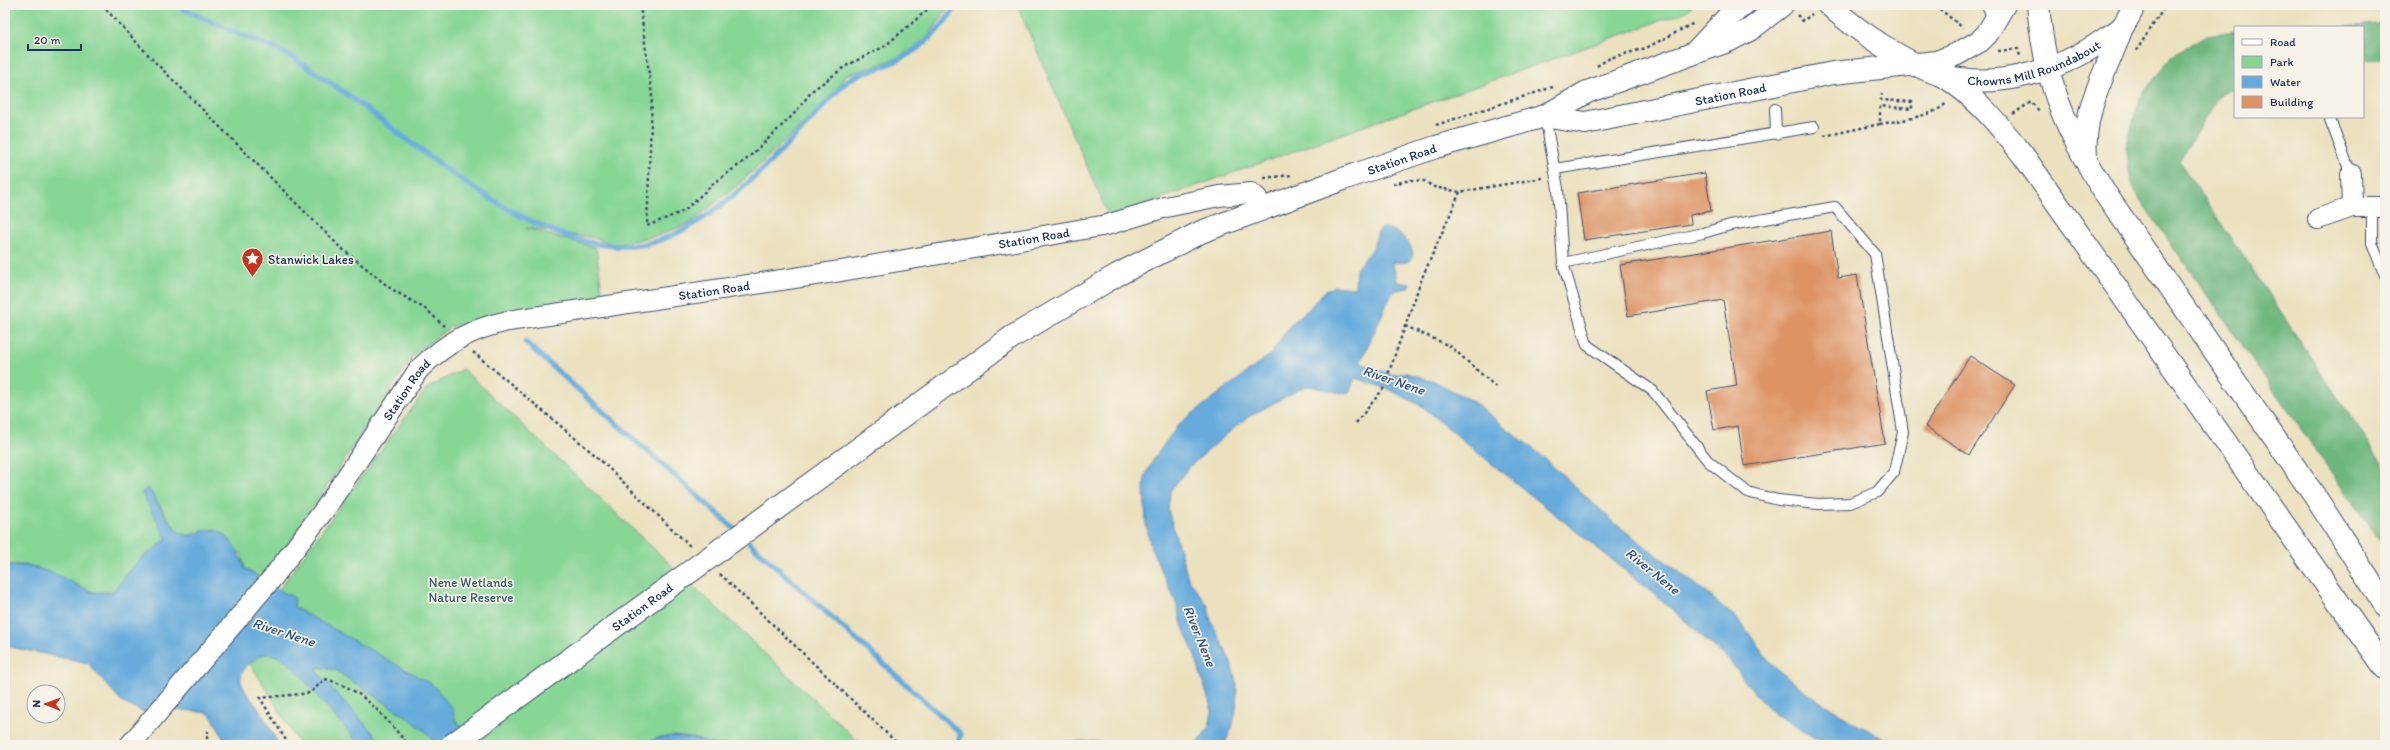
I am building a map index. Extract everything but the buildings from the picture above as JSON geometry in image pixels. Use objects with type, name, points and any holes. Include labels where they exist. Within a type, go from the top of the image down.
[{"type":"highway","points":[[1697,51],[1727,18],[1743,5]]},
{"type":"highway","points":[[2038,5],[2042,44],[2047,69],[2066,125],[2086,162],[2103,190],[2316,498],[2385,605]]},
{"type":"highway","name":"Chowns Mill Roundabout","points":[[1821,9],[1917,64],[1942,75],[1993,79],[2024,76],[2068,62],[2089,51],[2122,27],[2135,5]]},
{"type":"highway","name":"Station Road","points":[[452,745],[1012,337],[1118,274],[1201,232],[1261,209],[1436,147],[1546,116],[1587,92],[1634,77],[1697,51],[1728,41],[1790,11]]},
{"type":"highway","name":"Chowns Mill Roundabout","points":[[1917,64],[1937,62],[1957,54],[1980,41],[1987,34],[1995,11]]},
{"type":"highway","points":[[2086,162],[2086,126],[2091,104],[2122,27]]},
{"type":"highway","name":"Station Road","points":[[1546,116],[1585,123],[1833,73],[1917,64]]},
{"type":"highway","points":[[1942,75],[1977,100],[1999,124],[2023,155],[2385,668]]},
{"type":"street","points":[[2351,174],[2352,207]]},
{"type":"street","name":"Station Road","points":[[133,742],[274,576],[325,509],[419,369],[435,353],[456,338],[488,325],[508,321],[841,271],[1091,228],[1166,207],[1219,196],[1251,193],[1257,198],[1261,209]]},
{"type":"street","points":[[2318,218],[2352,207],[2379,207]]},
{"type":"lane","points":[[1775,109],[1776,134]]},
{"type":"lane","points":[[1546,116],[1555,169],[1563,263],[1587,345],[1653,391],[1708,461],[1747,492],[1778,500],[1818,504],[1850,503],[1878,492],[1894,472],[1903,432],[1875,254],[1835,207],[1730,224],[1703,233],[1563,263]]},
{"type":"lane","points":[[2329,118],[2351,174]]},
{"type":"lane","points":[[1555,169],[1814,127]]},
{"type":"lane","points":[[2379,207],[2372,243],[2385,276]]},
{"type":"path","points":[[102,5],[233,141],[339,246],[390,288],[427,310],[456,338],[595,455],[693,548]]},
{"type":"path","points":[[640,5],[652,96],[647,226],[684,211],[714,183],[753,153],[794,115],[813,90],[846,66],[885,46],[933,5]]},
{"type":"path","points":[[1935,5],[1968,32]]},
{"type":"path","points":[[2371,5],[2385,7]]},
{"type":"path","points":[[1790,11],[1803,21],[1821,9]]},
{"type":"path","points":[[1592,69],[1610,58],[1646,48],[1698,20]]},
{"type":"path","points":[[1996,51],[2018,49],[2020,59]]},
{"type":"path","points":[[1429,129],[1442,122],[1560,85]]},
{"type":"path","points":[[1880,106],[1912,108],[1912,102],[1881,100],[1882,94]]},
{"type":"path","points":[[2030,97],[2031,102],[2041,113],[2045,111]]},
{"type":"path","points":[[2023,105],[2031,102]]},
{"type":"path","points":[[1880,124],[1907,119],[1933,111],[1946,103]]},
{"type":"path","points":[[1356,423],[1383,390],[1389,368],[1422,278],[1460,192]]},
{"type":"path","points":[[1405,326],[1450,346],[1496,387]]},
{"type":"path","points":[[716,570],[899,745]]},
{"type":"path","points":[[289,745],[260,698],[310,693],[324,678],[337,682],[364,696],[409,745]]},
{"type":"path","points":[[206,745],[208,731]]},
{"type":"green space","name":"Stanwick Lakes","points":[[5,5],[949,5],[931,32],[915,47],[886,62],[845,75],[832,97],[739,184],[690,223],[659,235],[615,245],[595,238],[526,228],[596,248],[603,298],[484,317],[451,327],[415,353],[265,580],[245,569],[242,555],[214,529],[188,536],[178,532],[147,487],[167,539],[151,550],[137,563],[128,573],[118,589],[113,592],[105,593],[84,589],[32,566],[5,565]]},
{"type":"green space","points":[[1017,5],[1693,5],[1685,12],[1109,217]]},
{"type":"green space","points":[[2385,23],[2385,59],[2364,60],[2364,26],[2355,26]]},
{"type":"green space","points":[[2234,31],[2234,89],[2221,93],[2179,161],[2385,468],[2385,549],[2132,188],[2126,147],[2139,99],[2172,56],[2207,35]]},
{"type":"green space","name":"Nene Wetlands Nature Reserve","points":[[463,369],[862,745],[300,745],[257,674],[233,642],[278,591],[427,388]]},
{"type":"water","name":"River Nene","points":[[1382,228],[1389,229],[1402,236],[1411,248],[1413,254],[1412,258],[1407,262],[1392,262],[1398,282],[1410,284],[1408,288],[1397,290],[1391,295],[1360,363],[1393,375],[1406,373],[1434,381],[1472,401],[1541,455],[1617,525],[1707,593],[1741,623],[1773,666],[1811,696],[1856,724],[1899,745],[1827,745],[1775,714],[1755,694],[1730,661],[1656,595],[1477,452],[1422,406],[1388,389],[1355,378],[1350,391],[1346,394],[1309,386],[1298,390],[1250,416],[1189,467],[1170,491],[1168,510],[1188,578],[1208,606],[1211,621],[1230,660],[1237,684],[1236,710],[1232,728],[1224,745],[1190,745],[1197,742],[1209,728],[1212,711],[1194,653],[1183,627],[1175,600],[1151,548],[1146,524],[1144,489],[1145,476],[1155,457],[1179,424],[1270,355],[1292,323],[1309,309],[1324,292],[1335,286],[1355,288],[1356,269],[1373,248],[1378,232]]},
{"type":"water","name":"River Nene","points":[[147,487],[167,518],[179,532],[192,535],[209,530],[219,531],[234,545],[245,569],[295,598],[294,607],[433,685],[453,709],[454,717],[464,732],[477,745],[436,745],[427,733],[410,719],[335,670],[318,667],[316,671],[384,745],[360,745],[293,666],[272,654],[265,654],[261,655],[249,664],[241,676],[241,682],[247,694],[264,717],[279,745],[226,745],[209,713],[184,710],[144,712],[123,703],[88,663],[5,646],[5,565],[31,566],[58,575],[91,592],[112,592],[139,560],[167,539],[142,493]]},
{"type":"water","points":[[673,736],[693,738],[717,745],[637,745],[658,738]]},
{"type":"water","points":[[1090,741],[1125,745],[1048,745],[1063,742]]},
{"type":"waterway","points":[[174,5],[231,31],[275,48],[295,59],[323,77],[465,182],[502,206],[541,226],[580,240],[618,246],[654,242],[679,232],[705,217],[755,176],[802,130],[845,83],[860,74],[895,62],[906,56],[934,35],[957,5]]},
{"type":"waterway","points":[[525,342],[738,532]]},
{"type":"waterway","points":[[744,538],[961,734],[957,745]]},
{"type":"place","name":"Stanwick Lakes","points":[[253,278]]}]
